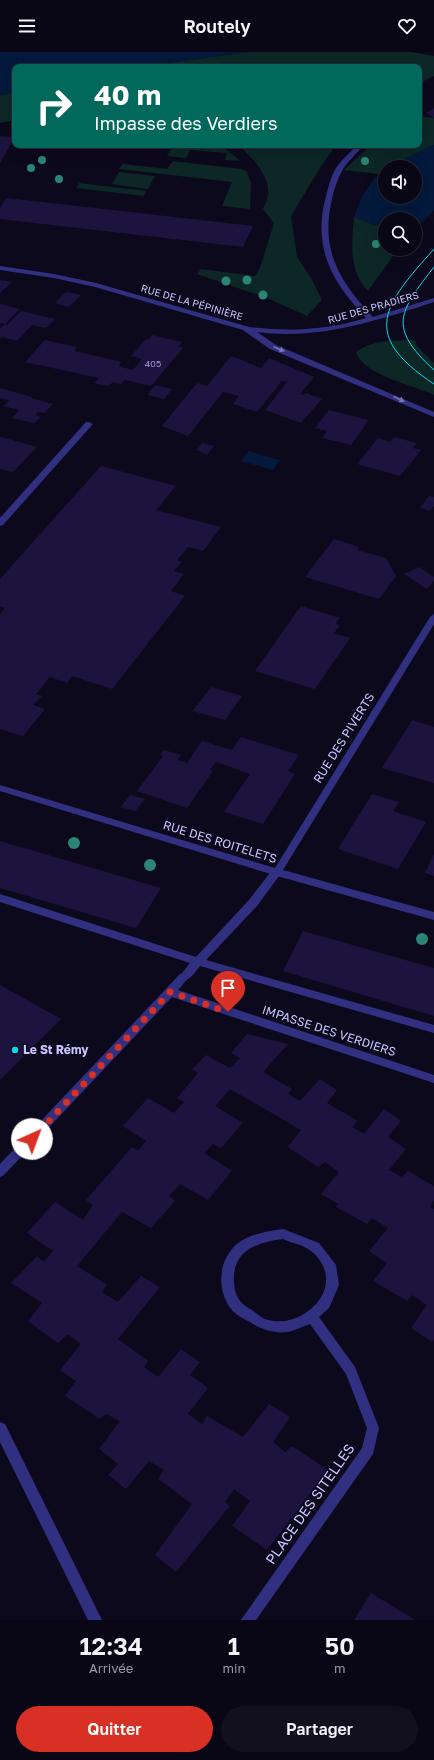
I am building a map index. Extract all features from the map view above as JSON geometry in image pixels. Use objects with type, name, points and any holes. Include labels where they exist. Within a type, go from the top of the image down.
[{"type":"street","points":[[357,148],[337,172],[324,217],[323,234],[325,253],[337,277],[352,299],[371,319]]},
{"type":"street","name":"RUE DE LA PÉPINIÈRE","points":[[0,268],[54,276],[96,285],[246,328],[274,347],[434,415]]},
{"type":"street","name":"RUE DES PRADIERS","points":[[246,328],[305,333],[331,330],[434,300]]},
{"type":"street","points":[[0,524],[89,424]]},
{"type":"street","name":"RUE DES PIVERTS","points":[[0,1172],[253,903],[277,872],[434,617]]},
{"type":"street","name":"RUE DES ROITELETS","points":[[1,790],[277,872],[434,916]]},
{"type":"street","points":[[0,898],[199,962],[434,1029]]},
{"type":"street","name":"IMPASSE DES VERDIERS","points":[[170,992],[434,1079]]},
{"type":"street","points":[[283,1234],[301,1238],[316,1246],[328,1259],[333,1275],[333,1291],[326,1305],[313,1318],[299,1324],[281,1327],[264,1324],[249,1318],[237,1307],[230,1294],[227,1279],[229,1265],[236,1252],[248,1242],[265,1235],[283,1234]]},
{"type":"street","name":"PLACE DES SITELLES","points":[[248,1620],[368,1450],[373,1428],[351,1371],[313,1318]]},
{"type":"street","points":[[0,1428],[95,1620]]},
{"type":"green space","points":[[248,52],[411,52],[434,56],[434,76],[422,82],[422,64],[160,64]]},
{"type":"green space","points":[[12,93],[12,121],[0,123],[0,95]]},
{"type":"green space","points":[[422,116],[434,118],[434,145],[404,160],[378,160],[378,174],[344,170],[368,148],[422,148]]},
{"type":"green space","points":[[171,148],[225,148],[240,161],[225,160],[227,153],[190,150],[186,158],[167,156]]},
{"type":"green space","points":[[241,148],[334,148],[321,166],[291,216],[297,257],[311,278],[322,300],[307,316],[267,298],[197,274],[201,269],[255,276],[260,268],[274,223],[263,209],[268,198],[268,187],[266,180],[259,166]]},
{"type":"green space","points":[[173,161],[241,169],[247,172],[251,183],[250,209],[222,206],[232,182],[119,169],[123,164],[167,169]]},
{"type":"green space","points":[[119,172],[155,176],[148,189],[112,184]]},
{"type":"green space","points":[[79,183],[146,191],[144,196],[76,188]]},
{"type":"green space","points":[[354,217],[378,225],[378,256],[393,256],[368,291],[357,275],[354,265],[352,246]]},
{"type":"green space","points":[[415,340],[417,346],[434,363],[434,395],[378,373],[360,360],[356,352],[377,343]]},
{"type":"water","points":[[0,52],[248,52],[160,64],[12,64],[12,93],[0,95]]},
{"type":"water","points":[[434,145],[434,210],[422,222],[422,212],[378,212],[378,225],[354,217],[366,190],[378,175],[378,204],[422,204],[422,160],[402,160]]},
{"type":"water","points":[[248,451],[280,460],[273,470],[241,461]]},
{"type":"building","points":[[434,108],[434,118],[426,113]]},
{"type":"building","points":[[0,136],[12,137],[12,142],[0,163]]},
{"type":"building","points":[[6,198],[253,226],[243,247],[0,219],[0,208]]},
{"type":"building","points":[[0,280],[12,282],[0,293]]},
{"type":"building","points":[[66,292],[81,295],[69,307],[55,303]]},
{"type":"building","points":[[0,304],[20,309],[5,324],[0,323]]},
{"type":"building","points":[[21,311],[55,319],[46,328],[32,325],[17,341],[2,337],[0,339],[0,329],[5,324],[7,325]]},
{"type":"building","points":[[152,335],[182,342],[178,347],[183,348],[151,386],[125,380],[121,384],[113,382],[108,386],[94,383],[99,378],[25,362],[45,340],[77,347],[74,351],[122,362],[118,366],[133,370],[142,359],[131,356],[146,339],[148,340]]},
{"type":"building","points":[[231,356],[261,368],[269,358],[314,377],[300,394],[304,395],[306,393],[322,399],[301,423],[265,410],[287,382],[282,381],[257,412],[233,404],[239,396],[223,392],[188,436],[162,426],[197,383],[207,386]]},
{"type":"building","points":[[155,385],[172,389],[164,399],[147,395]]},
{"type":"building","points":[[0,388],[53,404],[44,413],[38,412],[35,415],[41,417],[34,423],[12,418],[19,410],[3,406],[9,400],[0,398]]},
{"type":"building","points":[[329,410],[369,420],[351,445],[322,438],[327,431],[315,428]]},
{"type":"building","points":[[0,437],[37,447],[13,472],[0,469]]},
{"type":"building","points":[[394,437],[417,443],[413,448],[421,450],[400,476],[357,464],[378,438],[390,442]]},
{"type":"building","points":[[202,443],[214,446],[207,455],[197,450]]},
{"type":"building","points":[[101,466],[176,486],[156,510],[221,527],[203,551],[188,547],[177,560],[182,562],[174,571],[184,574],[171,591],[185,596],[112,689],[72,676],[67,683],[50,677],[36,694],[42,696],[33,705],[45,709],[23,736],[0,729],[0,614],[5,608],[0,606],[0,579]]},
{"type":"building","points":[[429,496],[434,497],[434,506],[430,511],[420,508]]},
{"type":"building","points":[[334,539],[359,547],[357,550],[386,558],[396,576],[379,599],[305,577]]},
{"type":"building","points":[[419,567],[434,577],[434,581],[427,589],[404,574]]},
{"type":"building","points":[[301,606],[340,618],[336,624],[340,625],[334,633],[350,638],[315,689],[255,671]]},
{"type":"building","points":[[211,687],[242,696],[225,720],[193,711]]},
{"type":"building","points":[[412,720],[434,727],[434,783],[382,768]]},
{"type":"building","points":[[241,737],[299,755],[288,771],[295,774],[263,824],[224,812],[250,774],[216,762],[210,770],[213,771],[187,808],[137,791],[163,756],[160,755],[164,750],[181,755],[177,760],[187,763],[202,741],[232,750]]},
{"type":"building","points":[[372,794],[399,802],[393,811],[426,822],[398,869],[338,849]]},
{"type":"building","points":[[130,795],[145,799],[135,811],[121,807]]},
{"type":"building","points":[[0,841],[161,888],[136,928],[0,888]]},
{"type":"building","points":[[434,854],[434,876],[425,873]]},
{"type":"building","points":[[303,931],[434,968],[434,1016],[283,971]]},
{"type":"building","name":"Le St Rémy","points":[[0,985],[61,1019],[0,1080]]},
{"type":"building","points":[[247,1034],[288,1044],[263,1072],[292,1089],[288,1094],[300,1101],[320,1079],[337,1090],[327,1103],[358,1121],[352,1127],[364,1134],[384,1109],[401,1121],[388,1137],[406,1149],[389,1170],[402,1177],[408,1171],[434,1186],[434,1200],[430,1207],[434,1209],[434,1339],[432,1342],[411,1328],[427,1305],[412,1295],[407,1301],[373,1281],[387,1263],[369,1251],[388,1228],[372,1218],[367,1224],[336,1207],[338,1204],[321,1194],[339,1172],[325,1162],[318,1167],[288,1147],[301,1130],[230,1089],[215,1106],[243,1123],[221,1148],[213,1144],[204,1153],[232,1171],[208,1200],[180,1184],[169,1196],[175,1201],[151,1228],[122,1212],[77,1266],[107,1285],[102,1292],[118,1302],[141,1276],[160,1287],[118,1339],[148,1361],[144,1367],[158,1377],[181,1349],[200,1362],[190,1375],[208,1388],[188,1414],[202,1424],[207,1416],[243,1437],[269,1404],[290,1417],[273,1442],[285,1452],[292,1446],[328,1470],[267,1550],[232,1526],[250,1501],[234,1489],[225,1502],[230,1506],[176,1572],[155,1555],[192,1504],[158,1479],[164,1470],[149,1461],[126,1489],[108,1475],[118,1464],[99,1449],[120,1421],[106,1414],[100,1419],[65,1396],[76,1381],[60,1370],[81,1344],[68,1334],[58,1343],[28,1321],[42,1303],[11,1283],[37,1256],[44,1262],[53,1251],[27,1233],[55,1202],[83,1220],[93,1205],[86,1200],[132,1147],[138,1151],[146,1141],[123,1126],[148,1098],[174,1113],[184,1102],[177,1098],[198,1073],[192,1069],[206,1055],[230,1068],[240,1058],[231,1053]]},
{"type":"building","points":[[371,1593],[415,1620],[354,1620]]},
{"type":"tram line","points":[[434,249],[403,286],[392,303],[387,318],[388,334],[395,350],[410,366],[434,384]]},
{"type":"tram line","points":[[434,267],[413,296],[406,308],[403,319],[404,330],[409,342],[434,370]]},
{"type":"place","name":"Le St Rémy","points":[[15,1050]]},
{"type":"route","points":[[32,1139],[170,992],[228,1012]]}]
